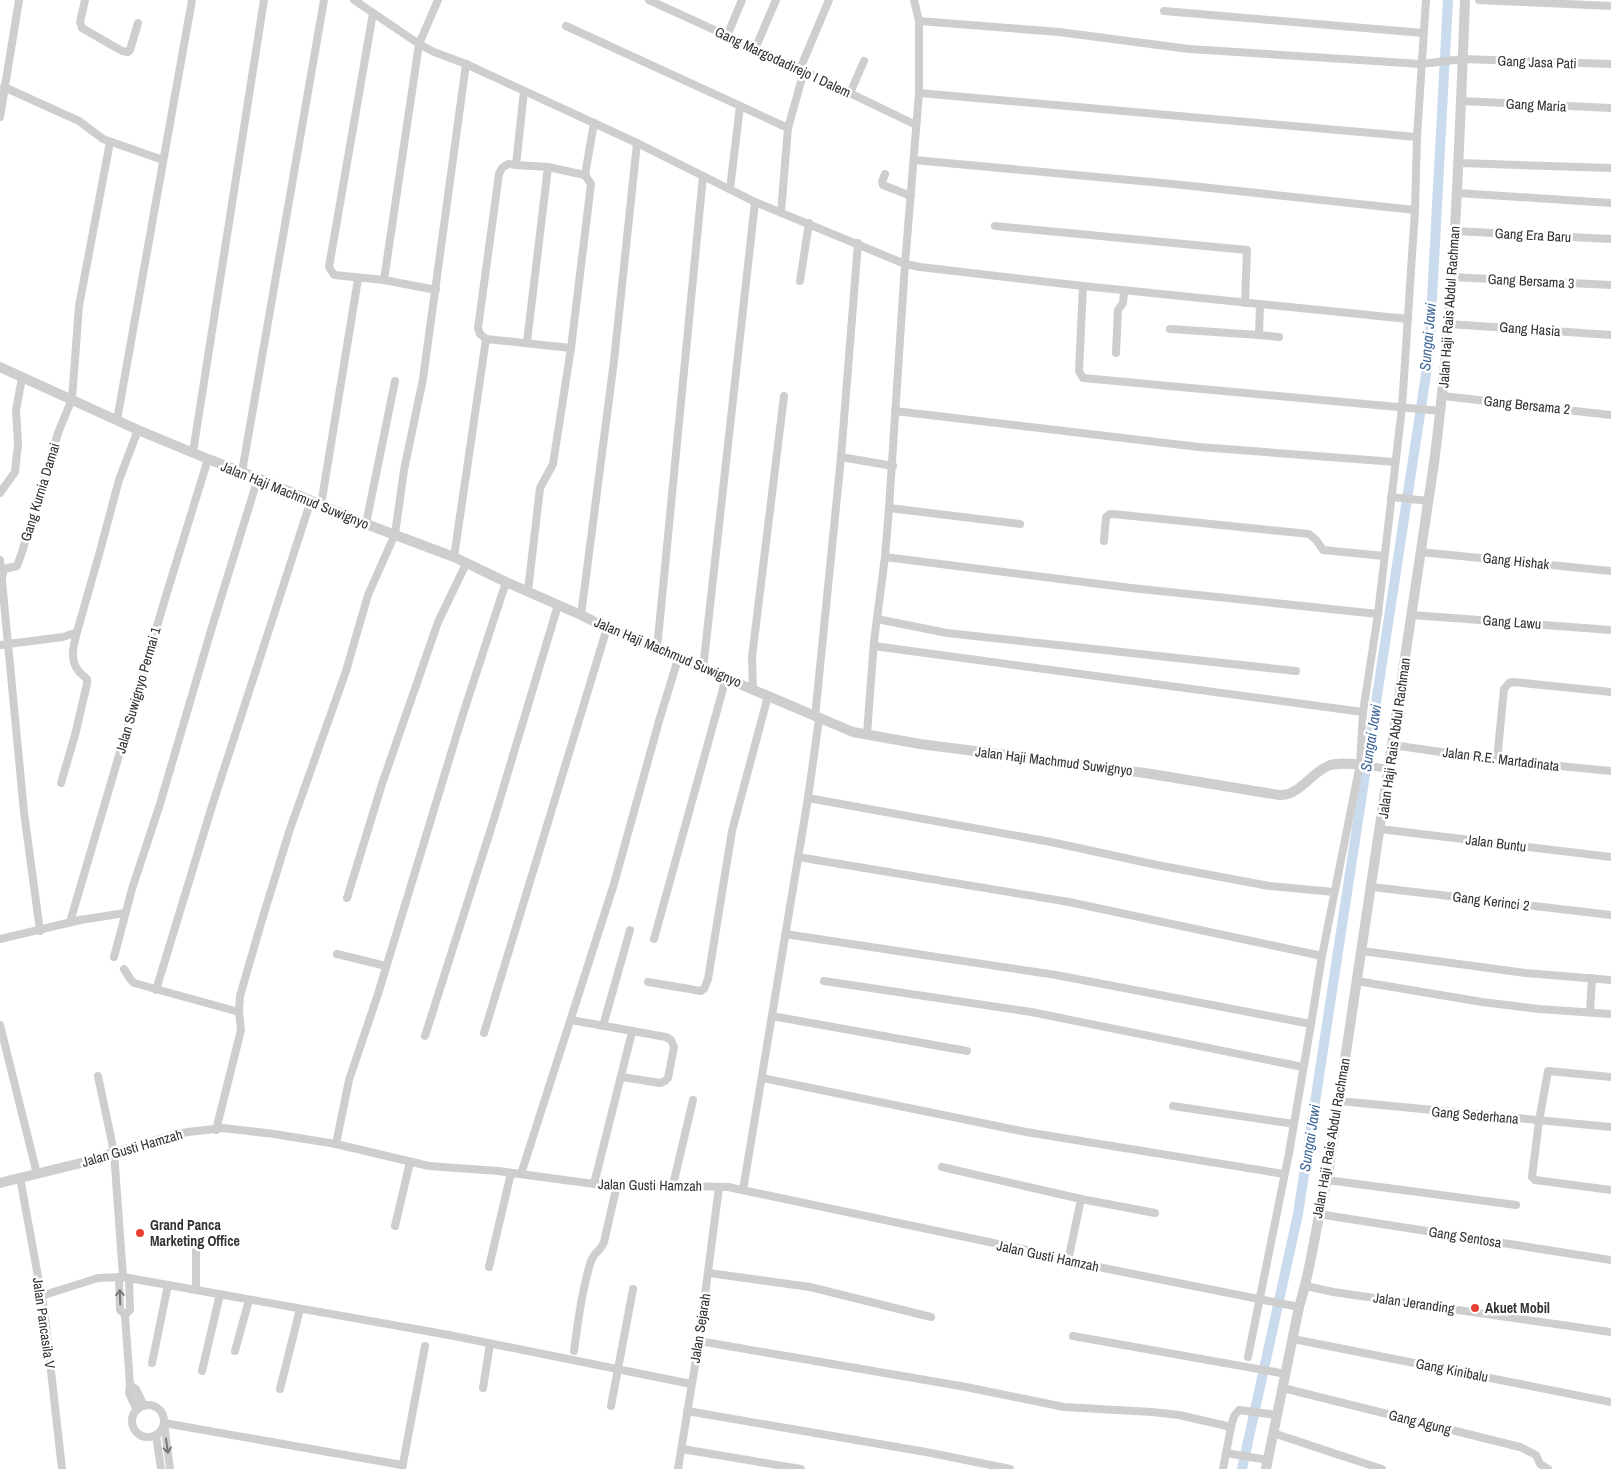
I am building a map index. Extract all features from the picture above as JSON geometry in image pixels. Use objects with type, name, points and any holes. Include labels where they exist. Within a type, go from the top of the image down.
[{"type":"street","points":[[0,117],[19,0]]},
{"type":"street","points":[[85,0],[80,22],[82,28],[122,51],[128,52],[130,50],[138,22]]},
{"type":"street","points":[[117,420],[192,0]]},
{"type":"street","points":[[193,452],[264,0]]},
{"type":"street","points":[[242,472],[324,0]]},
{"type":"street","points":[[354,0],[419,44],[637,143],[756,202],[905,264],[920,268],[1083,286],[1408,319]]},
{"type":"street","points":[[384,280],[419,44],[438,0]]},
{"type":"street","name":"Gang Margodadirejo I Dalem","points":[[649,0],[916,125]]},
{"type":"street","points":[[727,36],[742,0]]},
{"type":"street","points":[[755,49],[776,0]]},
{"type":"street","points":[[781,212],[788,128],[802,70],[829,0]]},
{"type":"street","points":[[867,734],[874,646],[889,508],[894,411],[919,93],[919,21],[914,0]]},
{"type":"street","points":[[1248,1357],[1263,1299],[1322,956],[1361,764],[1363,712],[1378,614],[1402,408],[1426,0]]},
{"type":"street","name":"Jalan Haji Rais Abdul Rachman","points":[[1266,1464],[1283,1388],[1280,1373],[1293,1339],[1296,1307],[1306,1286],[1318,1214],[1327,1180],[1372,887],[1380,829],[1385,769],[1392,745],[1429,501],[1437,411],[1443,396],[1449,324],[1461,101],[1457,60],[1465,0]]},
{"type":"street","points":[[1479,0],[1611,6]]},
{"type":"street","points":[[1164,11],[1423,33]]},
{"type":"street","points":[[373,13],[329,267],[334,275],[358,279],[384,280],[436,290]]},
{"type":"street","name":"Gang Jasa Pati","points":[[919,21],[1059,32],[1188,49],[1423,64],[1457,60],[1611,64]]},
{"type":"street","points":[[566,26],[788,128]]},
{"type":"street","points":[[850,94],[864,61]]},
{"type":"street","points":[[216,1130],[241,1030],[240,996],[290,829],[346,670],[368,596],[395,534],[404,470],[423,379],[466,64]]},
{"type":"street","points":[[4,87],[79,121],[103,139],[163,160]]},
{"type":"street","points":[[516,164],[524,91]]},
{"type":"street","points":[[919,93],[1417,137]]},
{"type":"street","name":"Gang Maria","points":[[1461,101],[1611,108]]},
{"type":"street","points":[[730,189],[740,106]]},
{"type":"street","points":[[528,591],[540,488],[553,464],[571,348],[591,184],[585,175],[594,123]]},
{"type":"street","points":[[72,399],[79,306],[110,142]]},
{"type":"street","points":[[581,615],[614,361],[637,143]]},
{"type":"street","points":[[914,160],[1173,184],[1415,210]]},
{"type":"street","points":[[1459,163],[1611,168]]},
{"type":"street","points":[[571,348],[486,339],[480,334],[478,328],[499,174],[502,168],[508,164],[516,164],[548,167],[585,175]]},
{"type":"street","points":[[527,342],[548,167]]},
{"type":"street","points":[[885,174],[882,182],[883,185],[911,196]]},
{"type":"street","points":[[657,649],[703,176]]},
{"type":"street","points":[[1457,194],[1611,203]]},
{"type":"street","points":[[703,669],[756,202]]},
{"type":"street","points":[[800,282],[809,223]]},
{"type":"street","points":[[995,226],[1247,250],[1245,303]]},
{"type":"street","name":"Gang Era Baru","points":[[1455,230],[1611,239]]},
{"type":"street","points":[[743,1190],[808,798],[841,457],[858,243]]},
{"type":"street","name":"Gang Bersama 3","points":[[1452,277],[1611,285]]},
{"type":"street","points":[[320,505],[358,279]]},
{"type":"street","points":[[1083,286],[1079,372],[1083,378],[1437,411]]},
{"type":"street","points":[[1116,354],[1118,310],[1123,303],[1124,290]]},
{"type":"street","points":[[1259,335],[1260,304]]},
{"type":"street","name":"Gang Hasia","points":[[1449,324],[1611,335]]},
{"type":"street","points":[[1170,329],[1279,337]]},
{"type":"street","points":[[454,557],[486,339]]},
{"type":"street","name":"Jalan Haji Machmud Suwignyo","points":[[0,367],[208,460],[258,478],[366,524],[454,557],[607,628],[853,732],[920,744],[1144,773],[1279,795],[1290,795],[1325,767],[1333,764],[1361,764]]},
{"type":"street","points":[[0,494],[16,472],[18,444],[16,410],[22,378]]},
{"type":"street","points":[[366,524],[395,381]]},
{"type":"street","points":[[753,689],[752,657],[784,396]]},
{"type":"street","name":"Gang Bersama 2","points":[[1443,396],[1611,415]]},
{"type":"street","name":"Gang Kurnia Damai","points":[[2,578],[4,569],[17,566],[55,442],[72,399]]},
{"type":"street","points":[[894,411],[1199,446],[1395,462]]},
{"type":"street","points":[[61,783],[87,684],[87,679],[78,670],[74,662],[73,653],[77,632],[119,480],[138,430]]},
{"type":"street","points":[[841,457],[892,466]]},
{"type":"street","name":"Jalan Suwignyo Permai 1","points":[[70,922],[208,460]]},
{"type":"street","points":[[114,956],[124,913],[163,795],[258,478]]},
{"type":"street","points":[[1392,497],[1429,501]]},
{"type":"street","points":[[156,990],[212,806],[311,500]]},
{"type":"street","points":[[889,508],[1020,524]]},
{"type":"street","points":[[1104,541],[1106,518],[1113,514],[1309,534],[1323,550],[1384,556]]},
{"type":"street","name":"Gang Hishak","points":[[1420,552],[1611,571]]},
{"type":"street","points":[[885,557],[1130,588],[1378,614]]},
{"type":"street","points":[[0,560],[4,645],[40,931]]},
{"type":"street","points":[[347,898],[382,784],[438,622],[466,564]]},
{"type":"street","points":[[336,1144],[349,1080],[506,582]]},
{"type":"street","points":[[425,1036],[494,819],[558,605]]},
{"type":"street","name":"Gang Lawu","points":[[1412,615],[1611,630]]},
{"type":"street","points":[[877,619],[947,634],[1296,671]]},
{"type":"street","points":[[484,1033],[607,628]]},
{"type":"street","points":[[4,645],[64,637],[77,632]]},
{"type":"street","points":[[874,646],[1363,712]]},
{"type":"street","points":[[521,1174],[614,884],[678,659]]},
{"type":"street","points":[[654,939],[726,678]]},
{"type":"street","points":[[1497,760],[1504,689],[1509,682],[1611,692]]},
{"type":"street","points":[[648,982],[704,989],[708,979],[732,831],[768,696]]},
{"type":"street","name":"Jalan R.E. Martadinata","points":[[1392,745],[1497,760],[1611,771]]},
{"type":"street","points":[[1361,764],[1385,769]]},
{"type":"street","points":[[808,798],[1041,840],[1157,865],[1269,886],[1334,892]]},
{"type":"street","name":"Jalan Buntu","points":[[1380,829],[1611,857]]},
{"type":"street","points":[[798,857],[1069,902],[1322,956]]},
{"type":"street","name":"Gang Kerinci 2","points":[[1372,887],[1611,915]]},
{"type":"street","points":[[0,939],[40,931],[70,922],[124,913]]},
{"type":"street","points":[[603,1026],[630,930]]},
{"type":"street","points":[[785,934],[1056,975],[1311,1024]]},
{"type":"street","points":[[1362,951],[1526,973],[1611,980]]},
{"type":"street","points":[[337,954],[386,966]]},
{"type":"street","points":[[124,969],[134,983],[239,1012]]},
{"type":"street","points":[[1590,1012],[1592,978]]},
{"type":"street","points":[[824,981],[1030,1012],[1303,1067]]},
{"type":"street","points":[[1357,981],[1482,1002],[1539,1009],[1611,1014]]},
{"type":"street","points":[[772,1016],[967,1051]]},
{"type":"street","points":[[571,1020],[666,1037],[671,1040],[674,1047],[666,1081],[660,1083],[622,1077]]},
{"type":"street","points":[[0,1025],[37,1174]]},
{"type":"street","points":[[594,1184],[632,1032]]},
{"type":"street","points":[[1611,1077],[1548,1071],[1532,1177],[1535,1180],[1611,1190]]},
{"type":"street","points":[[98,1076],[114,1152],[124,1278],[120,1310],[125,1315],[129,1393],[136,1410]]},
{"type":"street","points":[[762,1078],[1026,1132],[1284,1174]]},
{"type":"street","points":[[673,1185],[694,1100]]},
{"type":"street","name":"Gang Sederhana","points":[[1339,1102],[1611,1127]]},
{"type":"street","points":[[1173,1106],[1294,1124]]},
{"type":"street","name":"Jalan Gusti Hamzah","points":[[0,1182],[98,1159],[114,1152],[162,1138],[188,1132],[223,1128],[336,1144],[430,1166],[470,1168],[594,1184],[673,1185],[743,1190],[1032,1251],[1048,1257],[1296,1307]]},
{"type":"street","points":[[395,1226],[410,1162]]},
{"type":"street","points":[[942,1167],[1082,1199],[1155,1212]]},
{"type":"street","points":[[489,1267],[511,1173]]},
{"type":"street","name":"Jalan Pancasila V","points":[[20,1178],[42,1296],[62,1469]]},
{"type":"street","points":[[1327,1180],[1516,1205]]},
{"type":"street","points":[[574,1351],[580,1309],[591,1260],[604,1242],[617,1185]]},
{"type":"street","name":"Jalan Sejarah","points":[[678,1469],[699,1341],[719,1187]]},
{"type":"street","points":[[1068,1261],[1082,1199]]},
{"type":"street","name":"Gang Sentosa","points":[[1318,1214],[1611,1260]]},
{"type":"street","points":[[196,1247],[196,1290]]},
{"type":"street","points":[[708,1273],[810,1286],[931,1317]]},
{"type":"street","points":[[42,1296],[98,1278],[124,1278],[490,1344],[691,1384]]},
{"type":"street","points":[[152,1363],[168,1285]]},
{"type":"street","name":"Jalan Jeranding","points":[[1306,1286],[1333,1292],[1611,1332]]},
{"type":"street","points":[[611,1406],[633,1289]]},
{"type":"street","points":[[202,1371],[220,1294]]},
{"type":"street","points":[[235,1351],[249,1300]]},
{"type":"street","points":[[280,1389],[300,1309]]},
{"type":"street","points":[[1074,1336],[1280,1373]]},
{"type":"street","name":"Gang Kinibalu","points":[[1293,1339],[1611,1402]]},
{"type":"street","points":[[699,1341],[966,1387],[1064,1407],[1179,1415],[1231,1427]]},
{"type":"street","points":[[483,1388],[490,1344]]},
{"type":"street","points":[[164,1423],[402,1467],[425,1346]]},
{"type":"street","points":[[130,1385],[136,1389],[144,1406]]},
{"type":"street","name":"Gang Agung","points":[[1283,1388],[1520,1447],[1536,1454],[1540,1464],[1548,1469]]},
{"type":"street","points":[[164,1423],[160,1432],[147,1437],[136,1431],[132,1423],[136,1410],[144,1406],[157,1408],[163,1414],[170,1469]]},
{"type":"street","points":[[1223,1469],[1231,1427],[1236,1412],[1244,1410],[1277,1415]]},
{"type":"street","points":[[687,1411],[926,1452],[1010,1469]]},
{"type":"street","points":[[1273,1433],[1382,1469]]},
{"type":"street","points":[[156,1435],[161,1469]]},
{"type":"street","points":[[682,1449],[801,1469]]},
{"type":"street","points":[[1226,1453],[1256,1459],[1266,1464]]},
{"type":"waterway","name":"Sungai Jawi","points":[[1242,1469],[1298,1214],[1429,355],[1448,0]]},
{"type":"place","name":"Grand Panca Marketing Office","points":[[140,1233]]},
{"type":"place","name":"Akuet Mobil","points":[[1475,1308]]}]
